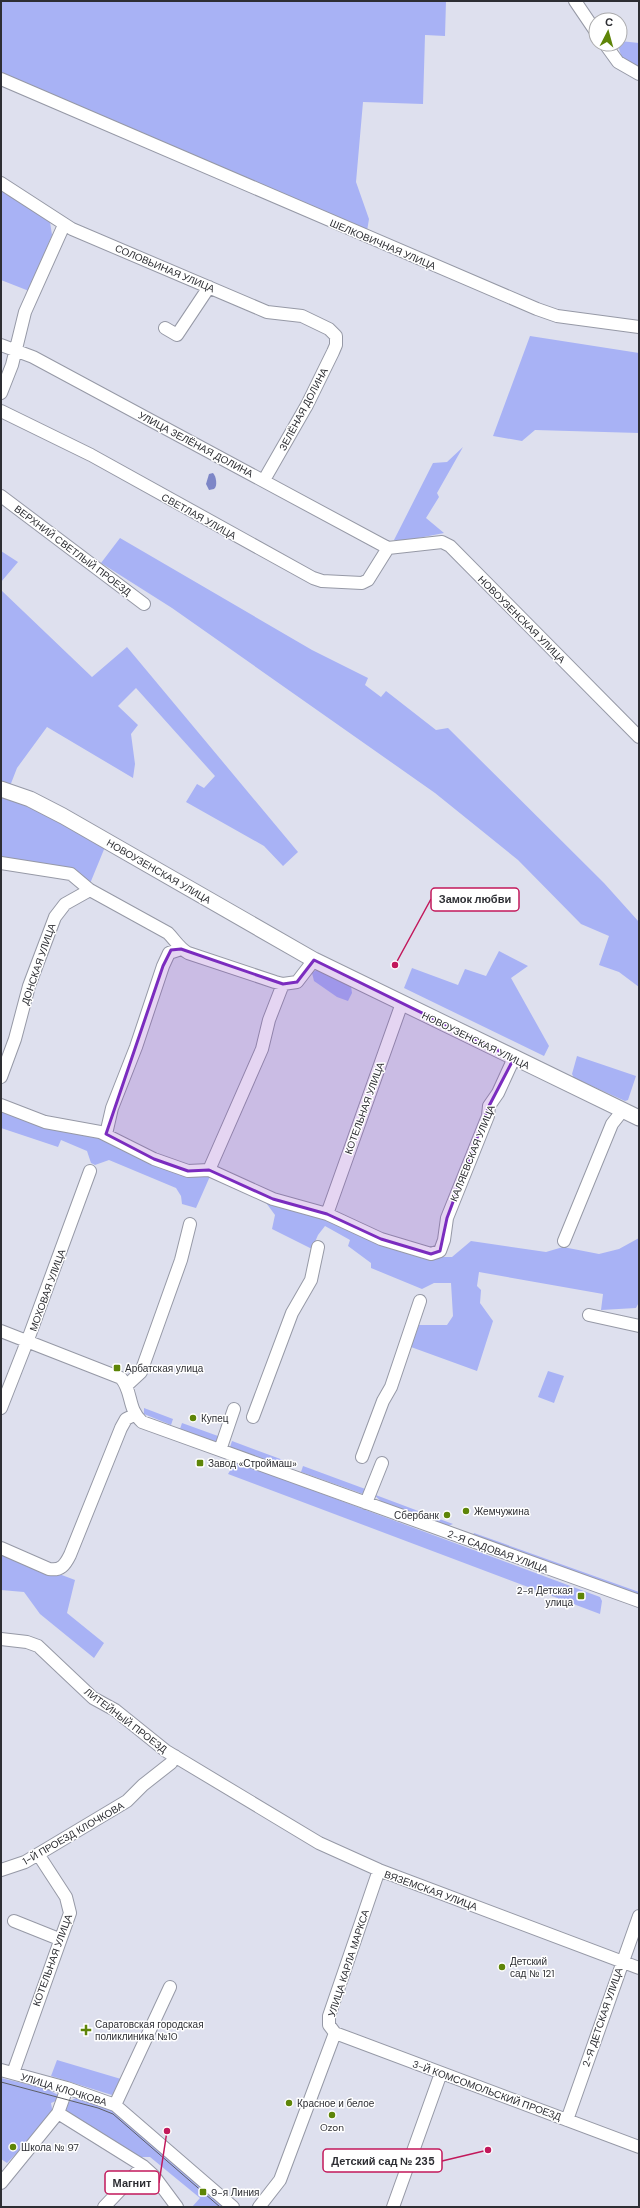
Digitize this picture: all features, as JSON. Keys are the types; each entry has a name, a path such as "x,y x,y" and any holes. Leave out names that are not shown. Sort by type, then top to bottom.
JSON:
{"main road":[{"name":"НОВОУЗЕНСКАЯ УЛИЦА","path":"1,789 30,799 63,816 314,960 639,1118"}],"street":[{"path":"575,1 588,20"},
{"path":"611,52 618,62 639,74"},
{"name":"ШЕЛКОВИЧНАЯ УЛИЦА","path":"1,79 134,138 536,309 564,317 639,327"},
{"name":"СОЛОВЬИНАЯ УЛИЦА","path":"1,183 64,225 267,312 302,316 329,329 336,336"},
{"path":"1,393 12,366 25,312 64,225"},
{"path":"165,328 177,335 209,287"},
{"name":"ЗЕЛЁНАЯ ДОЛИНА","path":"264,480 307,405 336,345 336,336"},
{"name":"УЛИЦА ЗЕЛЁНАЯ ДОЛИНА","path":"1,345 16,349 264,480 388,548"},
{"name":"СВЕТЛАЯ УЛИЦА","path":"1,411 91,455 313,578 322,581 362,583 368,580 388,548"},
{"name":"ВЕРХНИЙ СВЕТЛЫЙ ПРОЕЗД","path":"1,496 144,604"},
{"name":"НОВОУЗЕНСКАЯ УЛИЦА","path":"388,548 442,542 450,546 639,737"},
{"path":"1,862 71,874 90,890 168,933 177,941 181,949 188,953 283,984 297,982 314,960"},
{"name":"ДОНСКАЯ УЛИЦА","path":"1,1077 15,1039 29,986 55,917 65,904 90,890"},
{"path":"106,1134 112,1108 163,966 169,953 181,949"},
{"path":"210,1170 262,1049 269,1020 283,984"},
{"name":"КОТЕЛЬНАЯ УЛИЦА","path":"327,1214 402,1003"},
{"name":"КАЛЯЕВСКАЯ УЛИЦА","path":"327,1214 381,1239 430,1254 440,1251 444,1240 447,1218 488,1116 489,1106 498,1093 514,1058"},
{"path":"1,1105 45,1122 106,1134 154,1159 188,1171 210,1170 273,1199 327,1214"},
{"path":"564,1241 612,1124 623,1110"},
{"name":"МОХОВАЯ УЛИЦА","path":"1,1408 28,1341 90,1171"},
{"path":"127,1385 141,1372 181,1260 190,1224"},
{"path":"253,1417 292,1313 310,1280 318,1247"},
{"path":"362,1456 383,1401 391,1387 420,1301"},
{"path":"589,1315 639,1326"},
{"path":"1,1331 121,1378 127,1385 134,1415 126,1419 121,1428 66,1563 57,1570 49,1569 1,1548"},
{"path":"220,1450 234,1409"},
{"name":"2-Я САДОВАЯ УЛИЦА","path":"134,1415 142,1422 639,1601"},
{"path":"366,1503 382,1463"},
{"name":"ЛИТЕЙНЫЙ ПРОЕЗД","path":"1,1639 27,1642 38,1646 93,1698 115,1710 175,1756 233,1791"},
{"name":"1-Й ПРОЕЗД КЛОЧКОВА","path":"1,1870 25,1862 127,1801 143,1785 171,1763 175,1756"},
{"name":"ВЯЗЕМСКАЯ УЛИЦА","path":"233,1791 320,1843 379,1870 639,1968"},
{"name":"КОТЕЛЬНАЯ УЛИЦА","path":"7,2072 70,1913 69,1904 38,1854"},
{"name":"УЛИЦА КАРЛА МАРКСА","path":"259,2207 280,2180 335,2032 329,2025 329,2016 379,1870"},
{"name":"2-Я ДЕТСКАЯ УЛИЦА","path":"567,2120 639,1916"},
{"path":"14,1921 59,1939"},
{"path":"115,2105 170,1987"},
{"name":"3-Й КОМСОМОЛЬСКИЙ ПРОЕЗД","path":"335,2032 639,2147"},
{"name":"УЛИЦА КЛОЧКОВА","path":"7,2072 67,2088 115,2105 233,2207"},
{"path":"393,2207 441,2073"},
{"path":"1,2183 58,2113 67,2088"},
{"path":"58,2113 143,2166 154,2176 177,2207"},
{"path":"104,2207 143,2166"}],"highlighted area":[{"path":"181,949 283,984 297,982 314,960 514,1058 489,1106 447,1218 440,1251 431,1254 381,1239 327,1214 273,1199 209,1170 188,1171 154,1159 106,1134 163,966 171,950"}],"shaded area":[{"path":"1,1 446,1 445,36 425,35 423,104 363,102 356,182 369,219 367,231 1,74"},
{"path":"628,42 639,43 639,69 622,59 620,52 628,52"},
{"path":"1,189 50,222 52,235 29,291 1,280"},
{"path":"530,336 639,353 639,433 535,430 522,441 493,436"},
{"path":"463,447 437,493 439,497 426,518 444,533 403,541 394,540 433,463 447,462"},
{"path":"213,473 216,479 216,486 214,489 209,490 206,484 209,474"},
{"path":"120,538 312,650 368,678 365,685 381,697 386,691 436,730 448,728 604,883 639,922 639,987 619,972 599,965 609,936 581,924 518,860 435,793 172,608 101,563"},
{"path":"1,551 18,562 1,582"},
{"path":"1,590 92,677 127,647 298,852 283,866 264,846 186,802 197,784 204,788 215,776 136,688 118,706 138,725 131,734 135,764 133,778 47,727 17,768 10,786 1,783"},
{"path":"1,795 26,803 105,847 89,886 1,858"},
{"path":"499,951 528,966 511,978 549,1046 544,1056 404,988 412,968 458,985 465,969 486,976"},
{"path":"319,968 351,986 352,993 348,1001 337,997 314,981 312,973"},
{"path":"577,1056 636,1076 628,1100 625,1101 574,1078 572,1074"},
{"path":"1,1108 90,1133 211,1174 196,1208 182,1204 181,1196 176,1188 109,1160 95,1165 91,1163 87,1151 61,1140 58,1147 1,1128"},
{"path":"261,1196 331,1218 430,1257 452,1257 471,1241 546,1252 563,1247 599,1254 619,1249 639,1238 639,1302 636,1308 601,1310 603,1294 479,1272 477,1286 481,1290 480,1303 493,1321 477,1371 411,1347 419,1325 447,1325 453,1316 451,1283 434,1283 422,1289 371,1268 371,1263 348,1246 350,1240 325,1226 318,1235 312,1249 272,1229 275,1215"},
{"path":"548,1371 564,1376 554,1403 538,1397"},
{"path":"144,1408 173,1419 171,1425 144,1414"},
{"path":"182,1423 218,1436 216,1443 180,1429"},
{"path":"232,1441 294,1464 292,1469 230,1447"},
{"path":"239,1463 600,1597 602,1601 600,1614 228,1474 234,1464"},
{"path":"303,1466 368,1490 363,1494 301,1472"},
{"path":"373,1494 453,1524 445,1527 384,1504"},
{"path":"474,1533 639,1592 639,1599 472,1538"},
{"path":"1,1552 75,1580 67,1613 104,1643 94,1658 40,1614 24,1592 1,1590"},
{"path":"57,2060 121,2079 112,2095 51,2076"},
{"path":"1,2078 47,2089 58,2095 58,2100 51,2103 53,2114 48,2122 7,2163 1,2159"},
{"path":"84,2097 113,2108 227,2207 192,2207 200,2198 150,2157 141,2157 133,2154 65,2114 66,2106 70,2101 76,2098"}],"tram line":[{"path":"1,2082 98,2108 113,2114 220,2207"}],"place":[{"name":"Замок любви","path":"395,965"},
{"name":"Арбатская улица","path":"117,1368"},
{"name":"Купец","path":"193,1418"},
{"name":"Завод «Строймаш»","path":"200,1463"},
{"name":"Жемчужина","path":"466,1511"},
{"name":"Сбербанк","path":"447,1515"},
{"name":"2-я Детская улица","path":"581,1596"},
{"name":"Детский сад № 121","path":"502,1967"},
{"name":"Саратовская городская поликлиника №10","path":"86,2030"},
{"name":"Красное и белое","path":"289,2103"},
{"name":"Ozon","path":"332,2115"},
{"name":"Магнит","path":"167,2131"},
{"name":"Школа № 97","path":"13,2147"},
{"name":"Детский сад № 235","path":"488,2150"},
{"name":"9-я Линия","path":"203,2192"}]}
